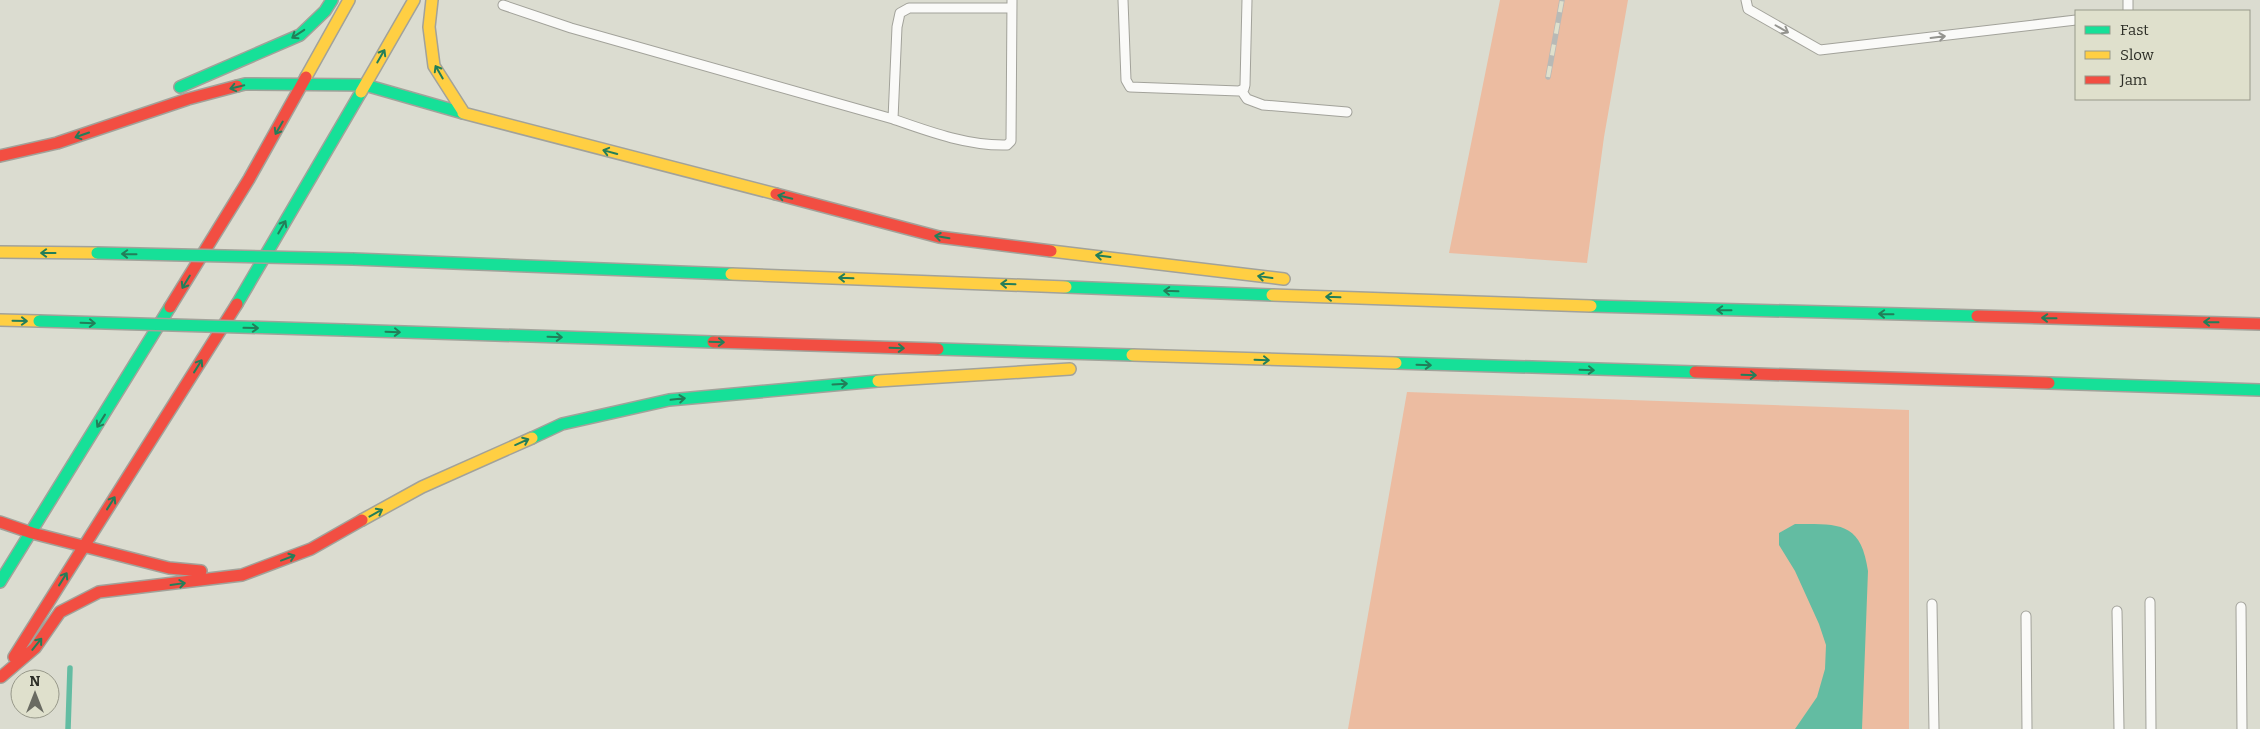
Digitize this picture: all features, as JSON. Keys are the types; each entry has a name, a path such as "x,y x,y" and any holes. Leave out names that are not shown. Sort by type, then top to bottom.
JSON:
{"main road":[{"path":"0,152 164,94 300,35 324,11 332,0"},
{"path":"0,582 249,179 303,86 349,0"},
{"path":"1,678 244,293 414,0"},
{"path":"432,0 429,27 434,66 464,113"},
{"path":"0,156 58,143 188,99 245,84 303,86 364,85 464,113 939,237 1294,281"},
{"path":"0,252 353,258 1452,302 2260,324"},
{"path":"1323,284 1452,302"},
{"path":"0,320 2260,390"},
{"path":"1107,366 1213,358"},
{"path":"1,678 35,648 60,612 99,592 242,575 311,549 422,487 562,424 679,399 807,386 1078,368"},
{"path":"0,522 32,533 85,544 169,568 242,575"}],"lane":[{"path":"1122,0 1126,80 1130,86 1149,89 1240,90 1245,85 1247,0"},
{"path":"1746,0 1748,9 1820,50 2075,20"},
{"path":"503,5 571,28 894,119 938,135 993,146 1008,145 1011,141 1012,4 909,8 900,14 896,27 894,119"},
{"path":"1240,90 1247,99 1263,105 1347,112"},
{"path":"2150,602 2152,729"},
{"path":"1932,604 1934,729"},
{"path":"2241,607 2242,729"},
{"path":"2117,611 2119,729"},
{"path":"2026,616 2027,729"}],"shaded area":[{"path":"1500,0 1628,0 1604,137 1587,263 1449,253"},
{"path":"1407,392 1909,410 1909,729 1348,729"},
{"path":"1795,524 1824,524 1845,529 1853,534 1860,543 1865,555 1868,571 1862,729 1795,729 1817,697 1825,669 1826,645 1819,624 1795,571 1779,545 1779,533"}],"waterway":[{"path":"68,729 70,668"}],"railway":[{"path":"1548,77 1562,0"}],"traffic: fast":[{"path":"180,87 300,35 325,11 332,0"},
{"path":"237,86 245,84 365,85 463,113"},
{"path":"237,304 361,92"},
{"path":"97,253 353,259"},
{"path":"353,259 731,274"},
{"path":"1066,287 1272,295"},
{"path":"1591,306 1977,316"},
{"path":"0,582 170,307"},
{"path":"39,321 344,330"},
{"path":"344,330 713,342"},
{"path":"938,349 1132,355"},
{"path":"1396,363 1695,372"},
{"path":"532,438 562,424 669,400 878,381"},
{"path":"2049,383 2260,390"}],"traffic: slow":[{"path":"306,77 349,0"},
{"path":"361,92 414,0"},
{"path":"432,0 429,27 434,66 464,113"},
{"path":"463,113 776,194"},
{"path":"1051,251 1284,279"},
{"path":"0,252 97,253"},
{"path":"731,274 1066,287"},
{"path":"1272,295 1591,306"},
{"path":"0,320 39,321"},
{"path":"1132,355 1396,363"},
{"path":"878,381 1070,369"},
{"path":"362,520 422,487 532,438"}],"traffic: jam":[{"path":"170,307 249,179 306,77"},
{"path":"0,156 57,143 188,99 237,86"},
{"path":"776,194 939,237 1051,251"},
{"path":"14,657 237,304"},
{"path":"1977,316 2260,324"},
{"path":"713,342 938,349"},
{"path":"1695,372 2049,383"},
{"path":"1,677 35,648 60,612 99,592 242,575 311,549 362,520"},
{"path":"0,522 32,533 169,568 201,571"}]}
